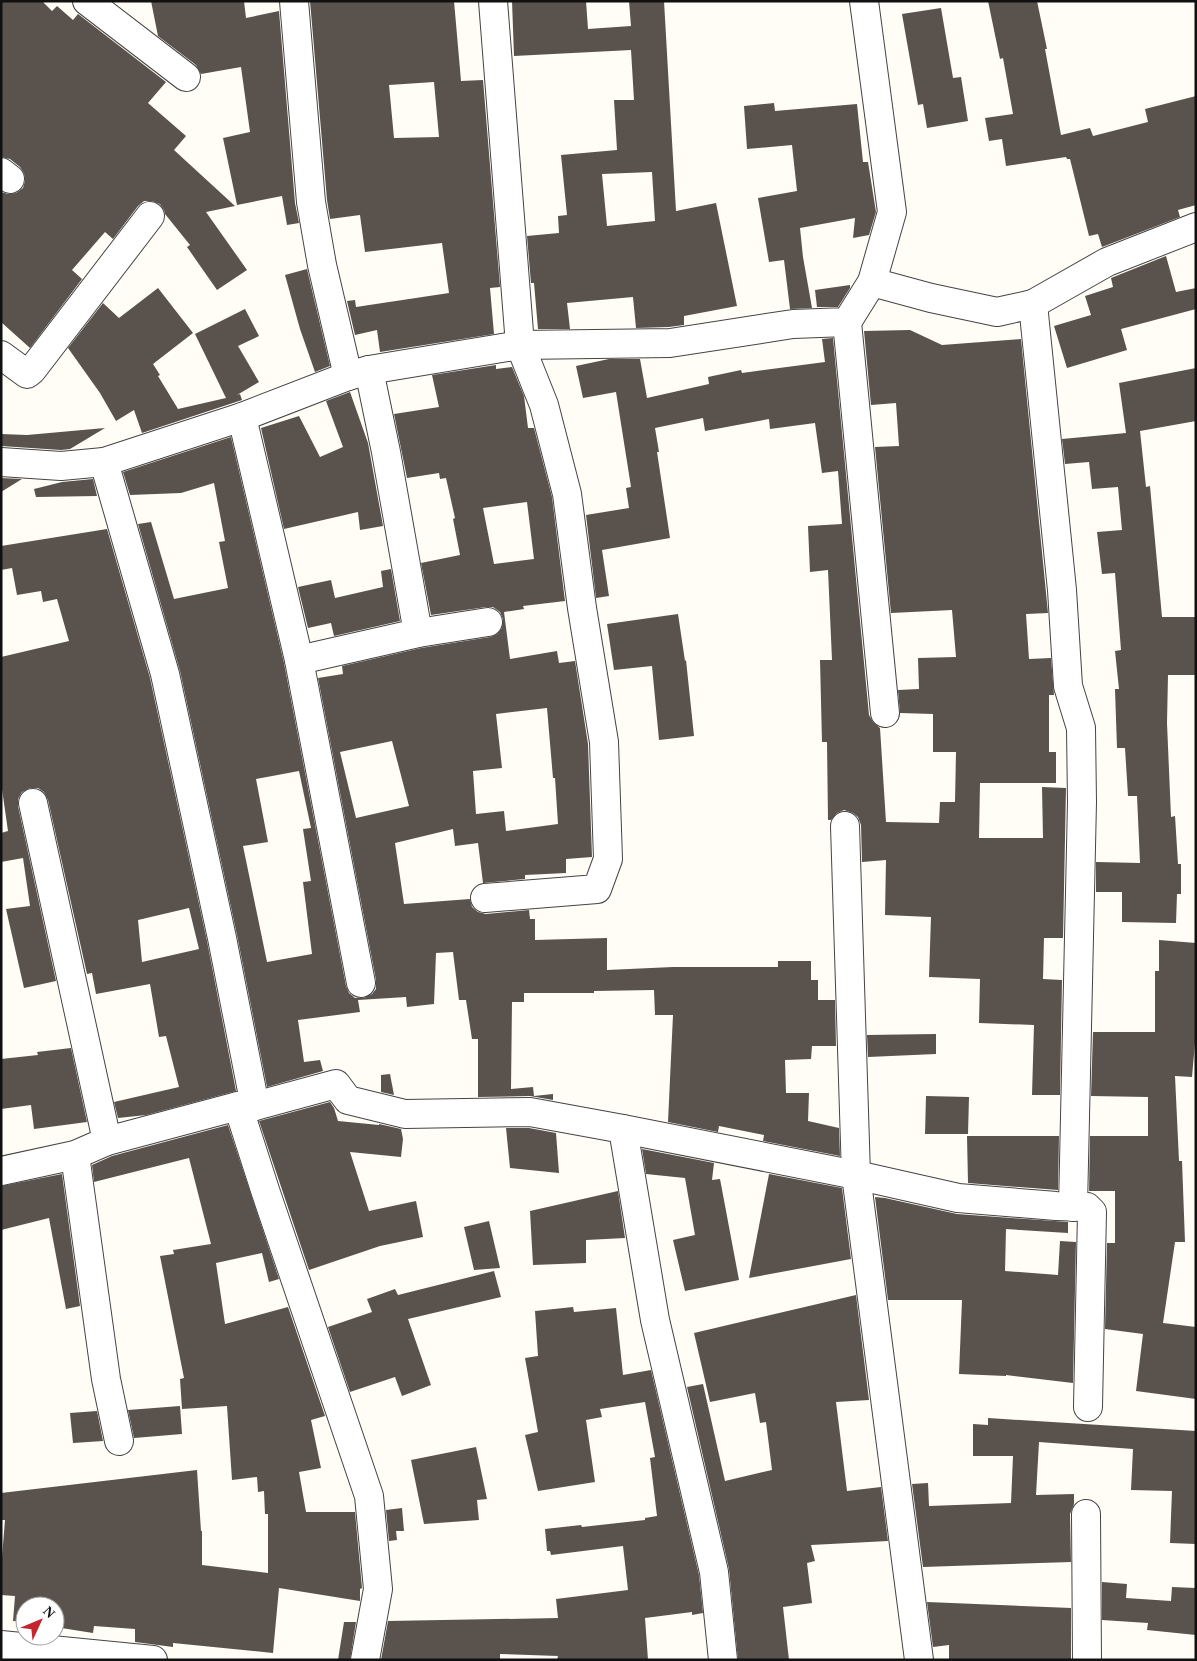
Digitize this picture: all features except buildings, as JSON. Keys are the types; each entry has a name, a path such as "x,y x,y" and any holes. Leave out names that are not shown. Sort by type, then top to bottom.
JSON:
{"street":[{"path":"87,1 186,76"},
{"path":"294,1 311,202 322,265 386,452 418,633"},
{"path":"486,898 597,889 608,859 604,742 582,608 567,494 544,405 520,345 493,1"},
{"path":"864,1 892,212 872,282 847,322 884,713"},
{"path":"1,355 27,374 32,370 150,216"},
{"path":"872,282 931,298 997,312 1033,304 1107,262 1196,227"},
{"path":"1033,304 1062,590 1068,686 1081,728 1082,802 1073,1207"},
{"path":"1,462 61,466 104,462 242,418 359,373 520,345 670,343 793,324 847,322"},
{"path":"242,418 299,660 361,983"},
{"path":"104,462 164,674 222,938 246,1106 265,1190 369,1496 378,1589 365,1660"},
{"path":"299,660 418,633 488,622"},
{"path":"33,803 107,1141"},
{"path":"845,826 856,1175 919,1660"},
{"path":"1,1171 75,1155 107,1141 336,1084 348,1100 404,1114 530,1112 856,1175 958,1198 1087,1207 1092,1212 1088,1407"},
{"path":"623,1129 655,1320 714,1572 724,1660"},
{"path":"75,1155 106,1379 119,1441"},
{"path":"1086,1514 1087,1660"},
{"path":"1,1645 153,1660"}]}
